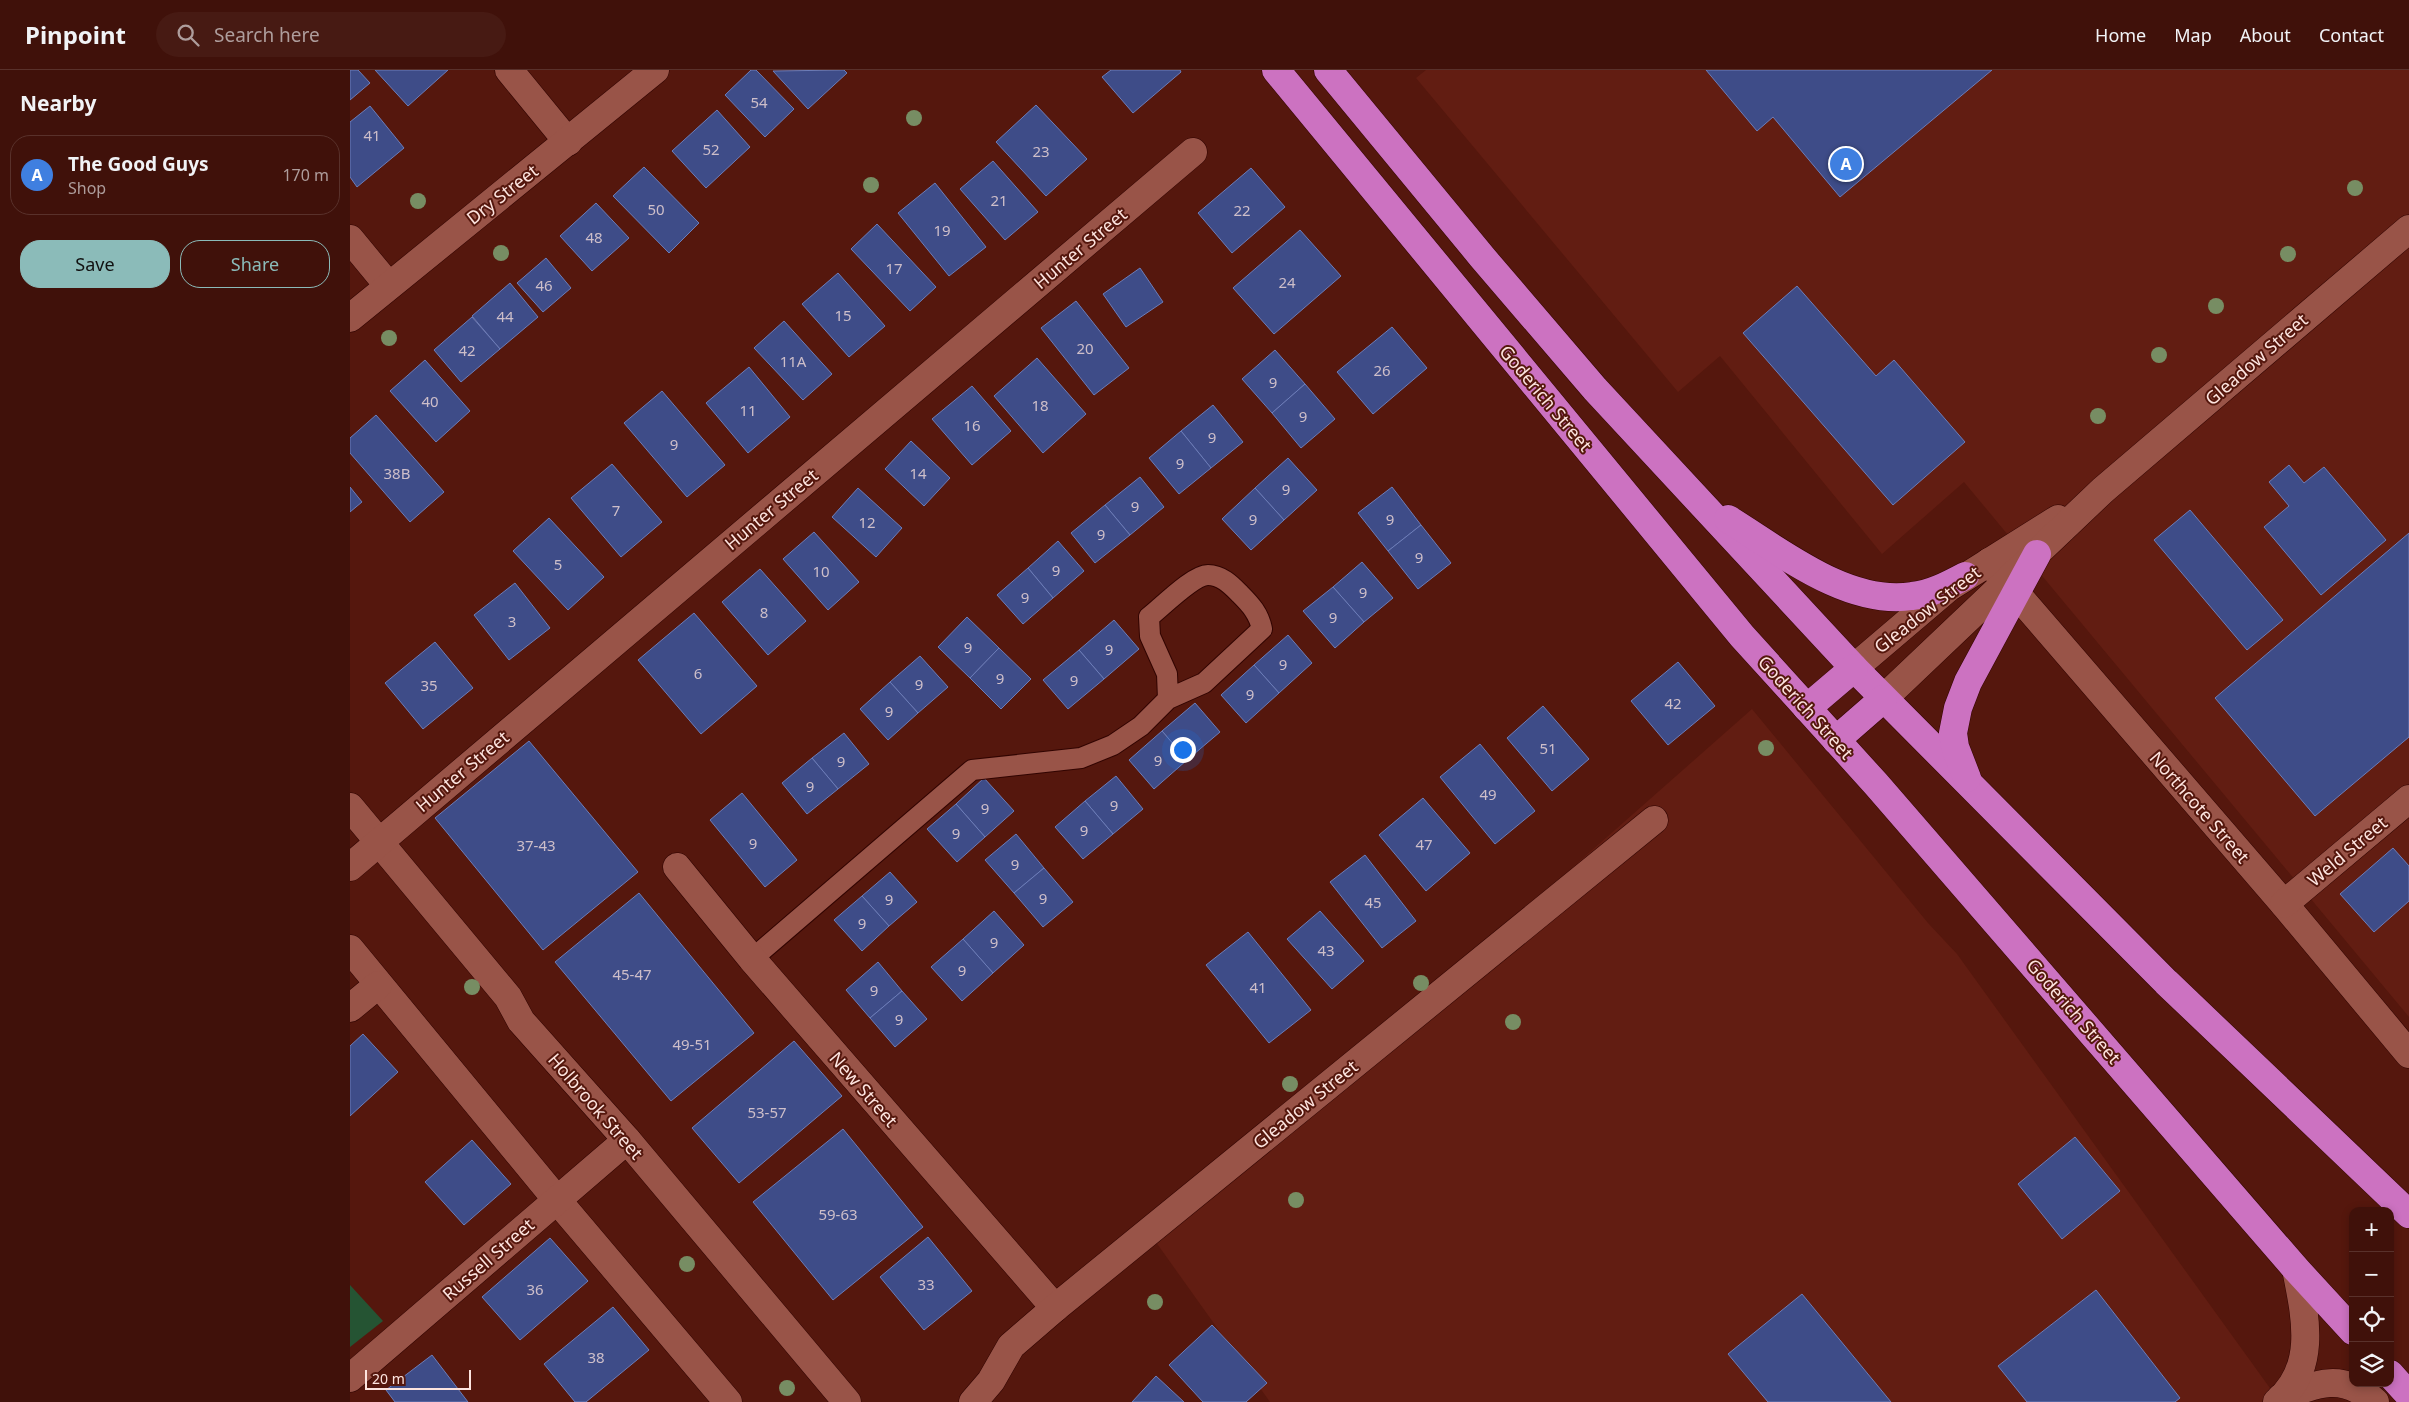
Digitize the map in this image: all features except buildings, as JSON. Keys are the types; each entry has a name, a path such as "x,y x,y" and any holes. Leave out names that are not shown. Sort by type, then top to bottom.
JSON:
{"highway":[{"name":"Goderich Street","path":"1276,70 1742,636 1836,740 2118,1062 2296,1269 2349,1327"},
{"path":"1328,70 1557,345 1883,699 2166,982 2409,1214"},
{"path":"1699,501 1835,583 1864,594 1893,598 1910,597 1941,588 1965,576"},
{"path":"1985,802 1965,774 1959,761 1954,747 1954,721 1968,682 2011,588 2037,554"},
{"path":"1807,708 1854,668"},
{"path":"1836,740 1883,699"},
{"path":"2394,1378 2409,1395"}],"street":[{"path":"509,70 568,142"},
{"name":"Dry Street","path":"350,318 388,285 568,142 655,70"},
{"name":"Hunter Street","path":"350,867 1193,152"},
{"name":"Gleadow Street","path":"2037,554 2103,490 2409,229"},
{"path":"350,239 388,285"},
{"name":"Gleadow Street","path":"1854,668 1965,576 2103,490"},
{"name":"Northcote Street","path":"1989,562 2284,904 2409,1054"},
{"name":"Gleadow Street","path":"1883,699 2011,588"},
{"name":"Weld Street","path":"2284,904 2409,799"},
{"name":"Holbrook Street","path":"350,807 508,997 521,1021 627,1140 847,1402"},
{"name":"Gleadow Street","path":"973,1402 991,1381 1011,1346 1055,1308 1654,820"},
{"name":"New Street","path":"677,867 752,959 1055,1308"},
{"path":"350,949 557,1200 728,1402"},
{"path":"350,1008 378,985"},
{"name":"Russell Street","path":"350,1378 627,1140"},
{"path":"2279,1400 2302,1364 2307,1341 2296,1269"},
{"path":"2279,1400 2307,1387 2329,1382 2347,1384 2356,1388 2375,1402"}],"lane":[{"path":"752,959 972,770 1081,758 1113,745 1141,726 1168,699 1204,683 1262,629 1260,617 1226,580 1208,575 1194,580 1149,617 1150,636 1167,674 1168,699"}],"shaded area":[{"path":"1426,70 2409,70 2409,1017 1964,482 1882,554 1720,356 1678,392 1416,78"},
{"path":"1752,709 1928,923 1957,954 2280,1402 1270,1402 1153,1238"}],"green space":[{"path":"350,1285 383,1321 350,1347"}],"place":[{"name":"The Good Guys","path":"1846,164"}]}
